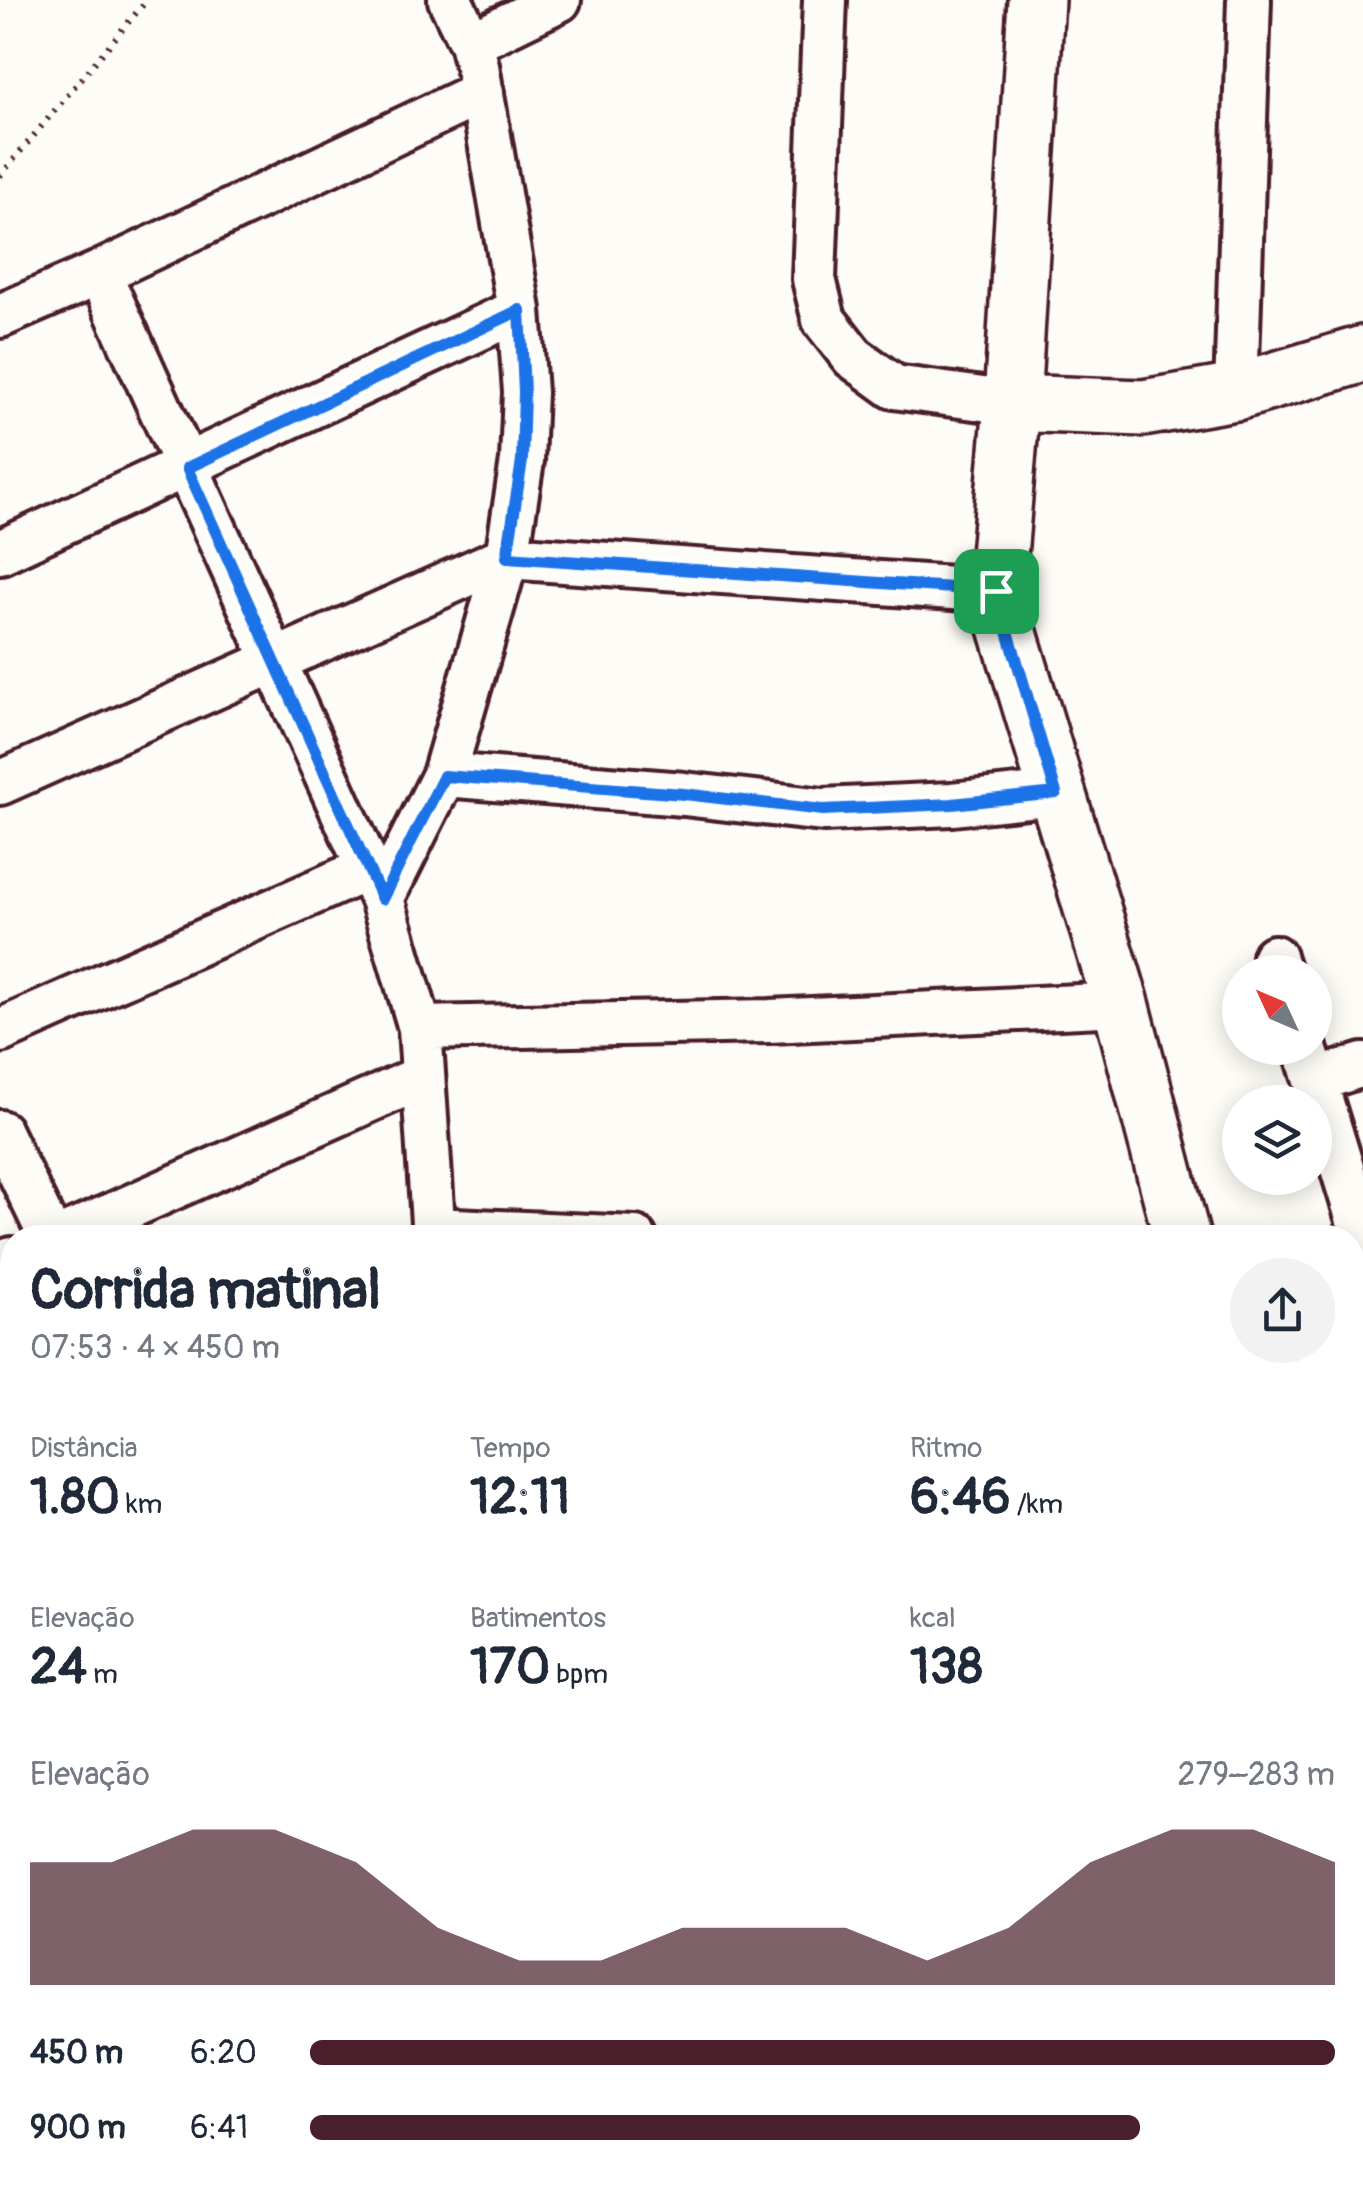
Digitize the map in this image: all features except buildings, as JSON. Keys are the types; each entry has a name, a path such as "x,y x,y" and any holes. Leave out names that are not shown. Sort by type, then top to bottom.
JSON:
{"street":[{"path":"0,1032 375,884 444,776 507,557 522,461 524,392 520,310 482,92 470,43 450,0"},
{"path":"470,43 559,0"},
{"path":"825,0 814,278 824,320 853,358 894,387 1012,404 1143,408 1236,392 1363,354"},
{"path":"1036,0 1012,404 996,591 1121,1004 1179,1225"},
{"path":"1236,392 1250,0"},
{"path":"0,316 482,92"},
{"path":"99,273 375,884 420,1028 433,1225"},
{"path":"0,552 520,310"},
{"path":"0,783 507,557 996,591"},
{"path":"444,776 684,794 823,810 952,804 1056,793"},
{"path":"420,1028 770,1020 1121,1004"},
{"path":"1332,1064 1363,1065"},
{"path":"1310,1065 1360,1225"},
{"path":"89,1225 422,1077"},
{"path":"0,1132 45,1225"}],"path":[{"path":"0,176 147,0"}],"route":[{"path":"520,310 522,461 507,557 996,591 1056,793 952,804 823,810 684,794 444,776 382,899 187,468 520,310"}]}
